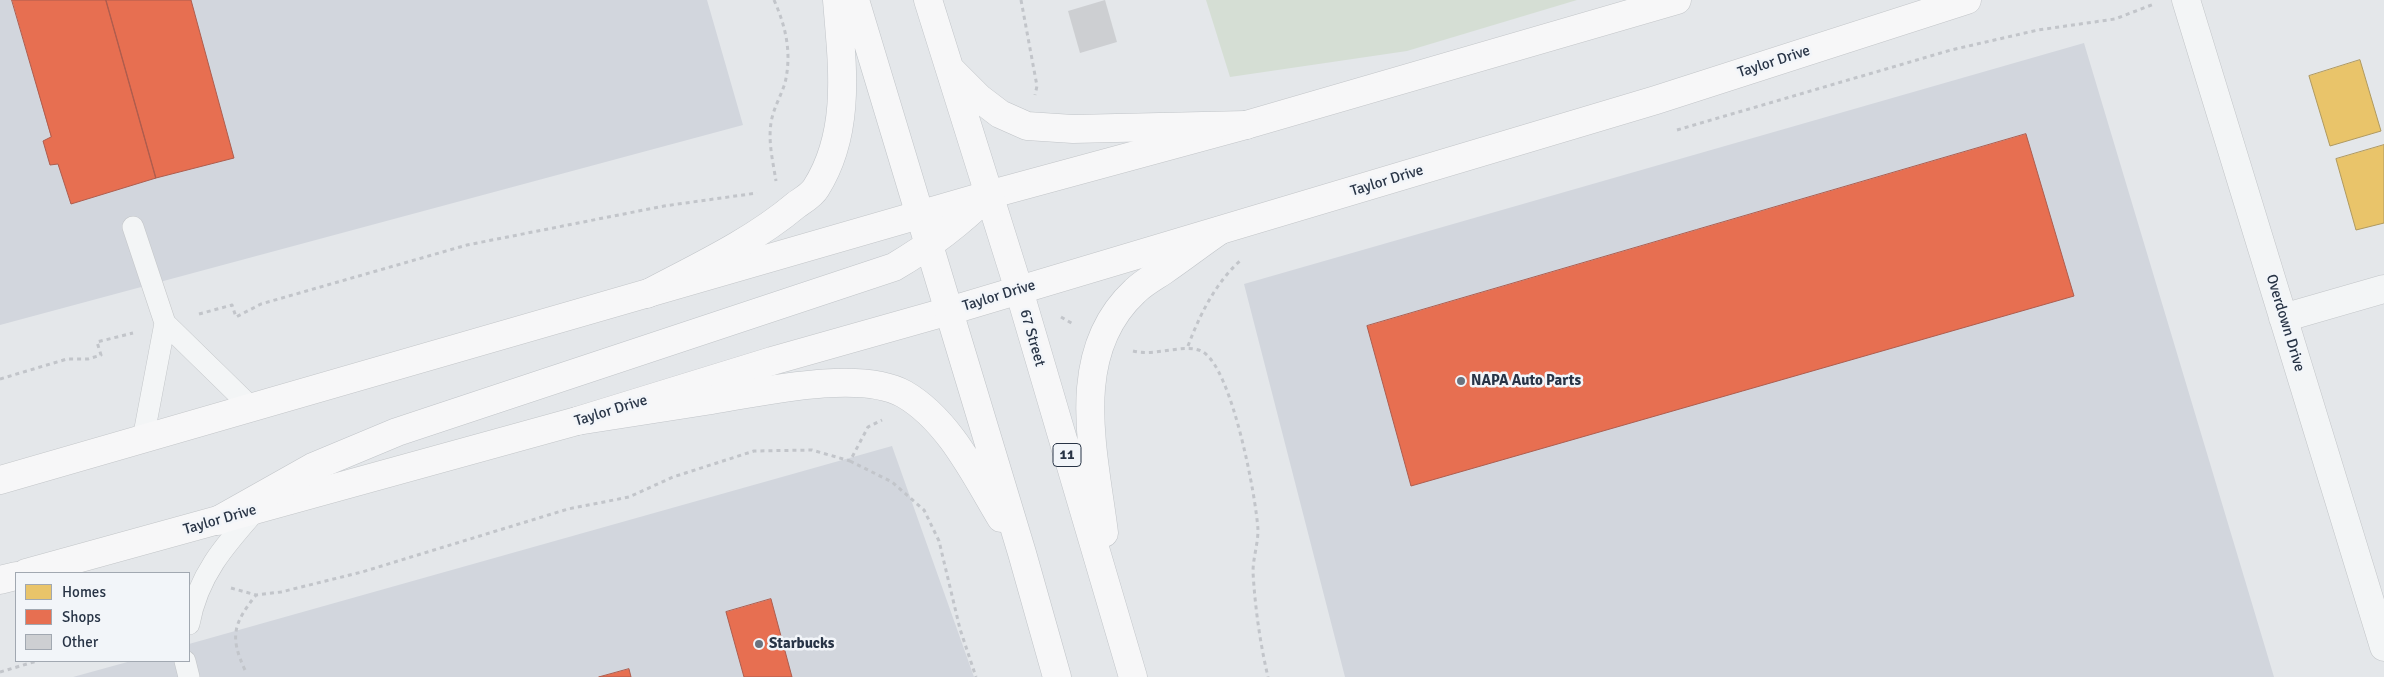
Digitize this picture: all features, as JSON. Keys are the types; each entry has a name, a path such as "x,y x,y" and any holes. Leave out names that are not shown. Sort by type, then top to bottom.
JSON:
{"main road":[{"path":"647,294 754,236 816,190 835,149 841,116 843,72 837,0"},
{"path":"855,0 1022,553 1057,677"},
{"name":"67 Street","path":"928,0 1018,290 1133,677"},
{"path":"0,480 988,195 1246,125 1677,0"},
{"name":"Taylor Drive","path":"38,572 257,509 577,421 772,361 1219,231 1656,100 1966,0"},
{"path":"948,67 979,98 1000,114 1026,126 1073,129 1246,125"},
{"path":"217,521 313,467 397,432 894,267 929,246 969,214 988,195"},
{"path":"1116,619 1091,429 1092,368 1100,338 1116,313 1135,290 1219,231"},
{"path":"577,421 818,383 878,386 902,393 929,412 961,452 1022,553"},
{"name":"Taylor Drive","path":"0,580 15,577"}],"street":[{"name":"Overdown Drive","path":"2186,0 2384,647"},
{"path":"2283,318 2384,289"}],"lane":[{"path":"133,227 165,323 252,408"},
{"path":"142,439 165,323"},
{"path":"190,620 198,588 210,566 257,509"},
{"path":"185,662 189,677"}],"path":[{"path":"774,0 785,24 788,54 785,82 771,122 770,138 777,189"},
{"path":"1021,0 1037,86 1034,102"},
{"path":"1676,130 1951,50 2038,30 2115,19 2132,11 2159,3"},
{"path":"195,316 232,306 236,317 261,304 467,245 664,206 760,192"},
{"path":"1188,346 1199,317 1227,272 1242,259 1250,256"},
{"path":"1057,315 1079,327"},
{"path":"0,378 67,358 88,359 101,355 97,342 131,333"},
{"path":"1126,349 1146,354 1188,346 1203,352 1213,360 1221,373 1230,397 1252,484 1258,532 1253,570 1262,652 1268,677"},
{"path":"850,461 868,427 884,420"},
{"path":"222,585 256,595 281,592 362,572 568,508 630,496 673,477 754,452 812,450 850,461 892,482 924,510 939,541 960,629 976,677"},
{"path":"245,670 235,644 236,631 241,613 256,595"},
{"path":"0,672 34,662"}],"shaded area":[{"path":"0,0 707,0 743,125 0,325"},
{"path":"1206,0 1577,0 1407,51 1230,77"},
{"path":"2084,43 2274,677 1345,677 1244,284"},
{"path":"892,446 974,677 73,677 127,662 190,662 190,644"}],"building: Homes":[{"path":"2360,60 2381,131 2330,146 2309,76"},
{"path":"2384,145 2384,223 2356,230 2336,159"}],"building: Shops":[{"path":"12,0 106,0 156,178 71,204 58,164 50,165 43,141 51,137"},
{"path":"106,0 191,0 234,158 156,178"},
{"path":"2026,134 2074,296 1411,486 1367,326"},
{"name":"Starbucks","path":"771,599 792,677 744,677 726,612"},
{"path":"629,669 631,677 599,677"}],"building: Other":[{"path":"1105,0 1117,42 1080,53 1068,11"}],"place":[{"name":"NAPA Auto Parts","path":"1461,381"},
{"name":"Starbucks","path":"759,644"}]}
